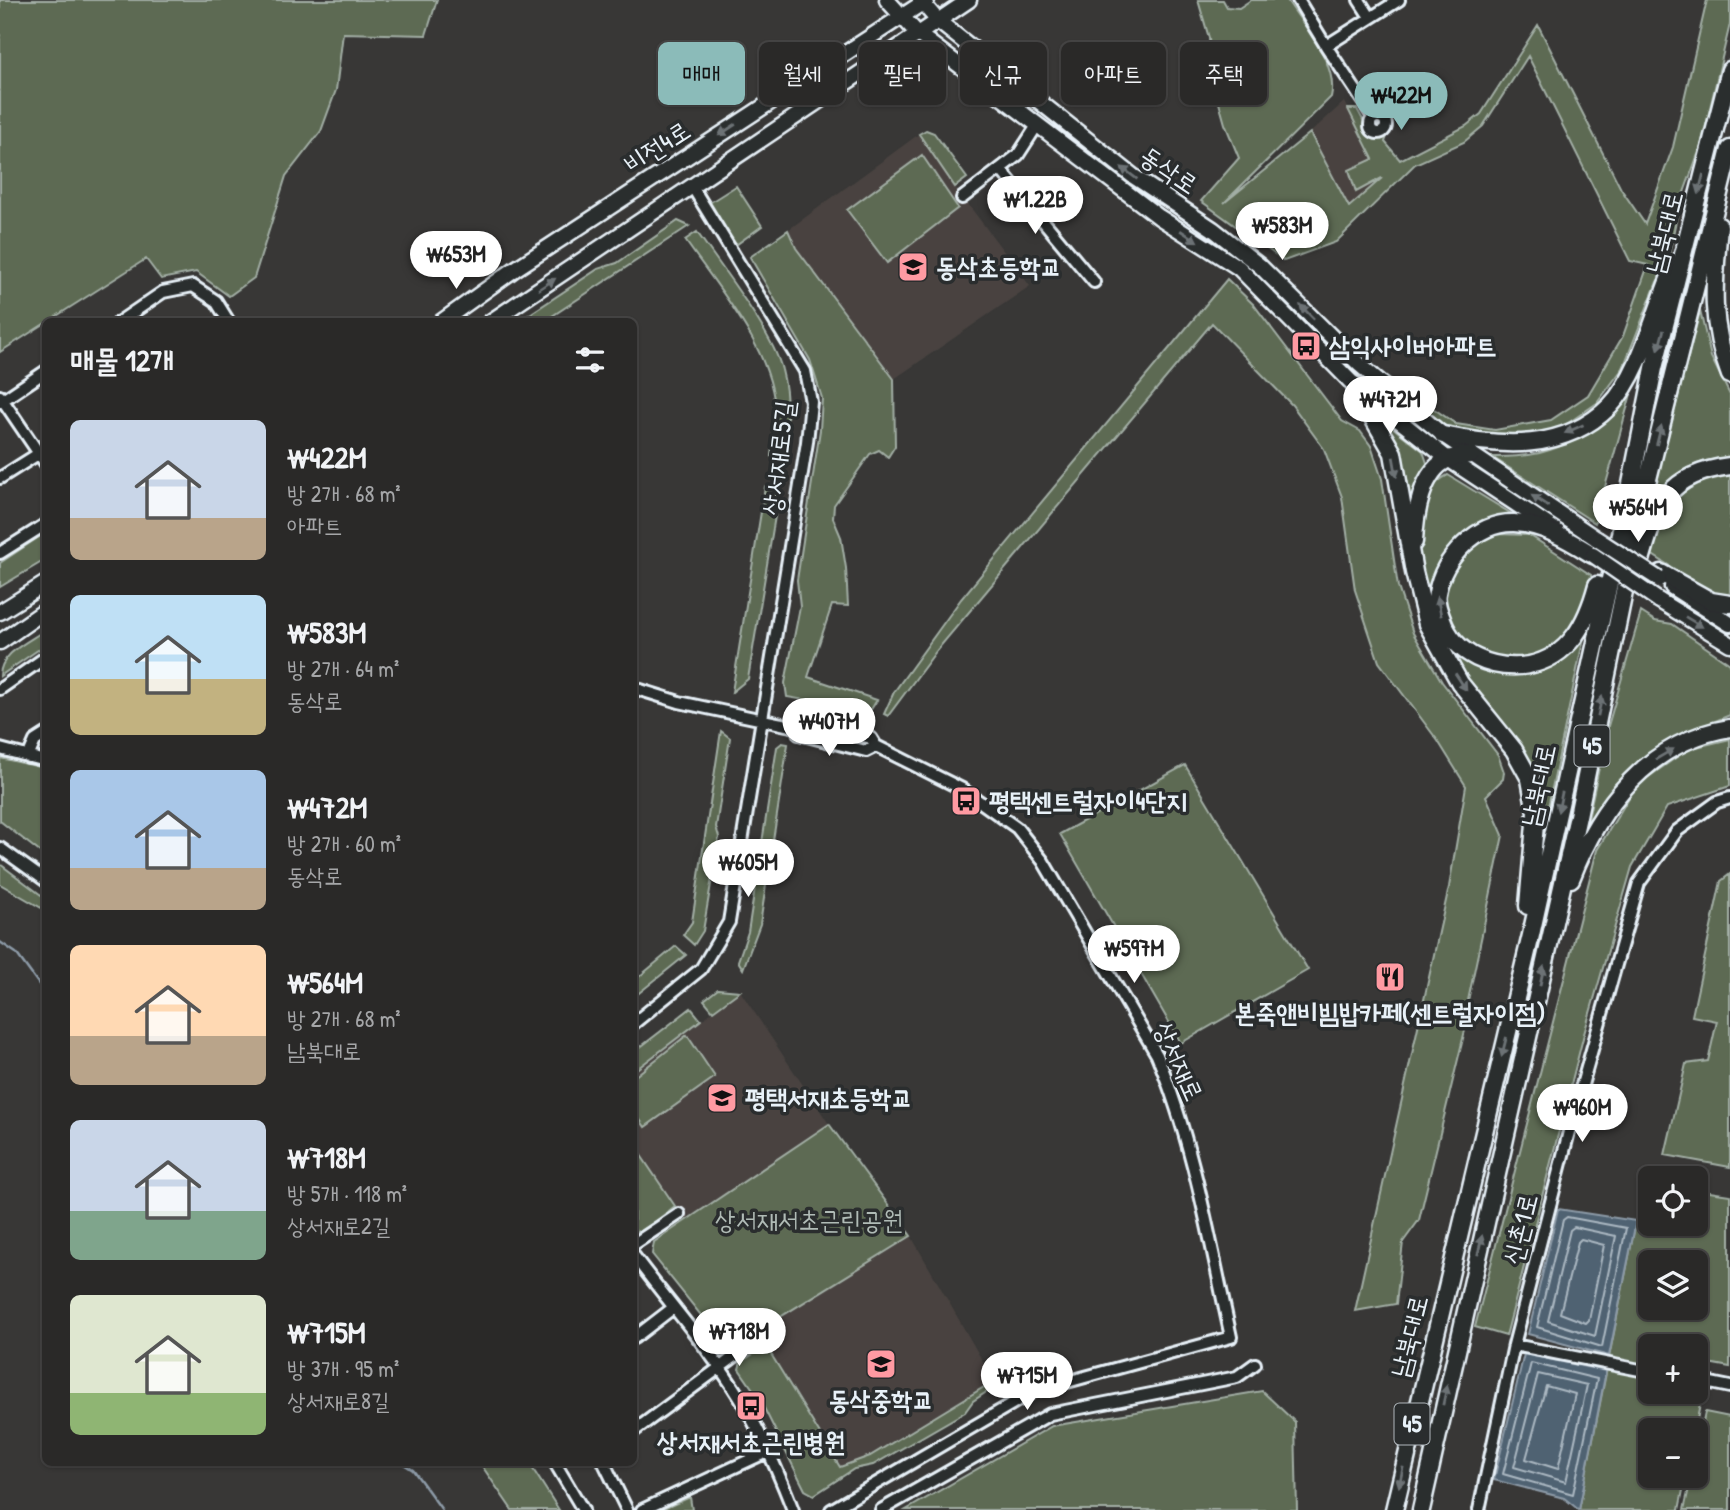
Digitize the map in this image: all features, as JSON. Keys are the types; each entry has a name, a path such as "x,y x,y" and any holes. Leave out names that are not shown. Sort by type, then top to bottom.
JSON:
{"highway":[{"name":"남북대로","path":"1394,1510 1531,935 1639,438 1730,70"},
{"name":"남북대로","path":"1421,1510 1552,930 1643,499 1730,149"},
{"path":"1723,180 1713,282 1717,342 1730,375"},
{"path":"1443,435 1484,443 1525,445 1585,424 1611,405 1643,345 1691,227"},
{"path":"1354,385 1393,453 1413,572 1427,624 1460,683 1514,750 1530,779 1536,812 1527,910 1531,935"},
{"path":"1593,555 1569,540 1532,526 1512,523 1490,528 1464,543 1447,564 1436,595 1445,628 1472,657 1496,666 1539,662 1564,650 1583,626 1594,598 1639,438"},
{"path":"1413,572 1418,504 1432,473 1448,459 1471,455"},
{"path":"1610,660 1655,512 1667,492 1689,475 1730,466"},
{"path":"1660,576 1711,601 1730,604"},
{"path":"1552,930 1576,866 1623,785 1646,765 1686,741 1730,728"}],"main road":[{"name":"동삭로","path":"887,0 918,34 1159,217 1239,268 1354,385 1448,459 1658,600 1730,644"},
{"name":"비전4로","path":"496,318 969,0"},
{"name":"동삭로","path":"923,1 938,21 1133,176 1213,229 1260,266 1360,365 1443,435 1597,539 1660,576 1730,624"},
{"name":"비전4로","path":"447,318 515,269 923,1"},
{"path":"0,612 42,586"},
{"path":"0,642 42,613"}],"street":[{"path":"1298,0 1374,118"},
{"path":"1359,0 1370,17"},
{"path":"1326,46 1399,0"},
{"path":"962,198 1018,155 1038,124"},
{"path":"1000,169 1094,282"},
{"name":"상서재로5길","path":"637,1021 701,969 729,922 807,442 811,401 805,371 693,188"},
{"path":"125,318 163,292 193,286 216,301 227,318"},
{"path":"0,478 42,451 1,399 42,373"},
{"path":"0,553 42,527"},
{"path":"0,689 42,660"},
{"name":"상서재로","path":"637,689 760,720 796,727 803,721 871,738 876,746 962,789 1017,828 1043,861 1157,1055 1186,1135 1231,1337 1034,1391 831,1510"},
{"path":"28,757 35,741 42,737"},
{"path":"0,750 42,760"},
{"name":"신촌1로","path":"1479,1510 1514,1345 1571,1124 1639,883 1677,831 1717,802 1730,798"},
{"path":"0,848 42,878"},
{"path":"637,1242 679,1214"},
{"path":"637,1260 720,1367 769,1451 793,1510"},
{"path":"637,1336 673,1308"},
{"path":"637,1429 761,1337"},
{"path":"1514,1345 1638,1370"},
{"path":"881,1510 1050,1414 1237,1377 1255,1364"},
{"path":"1708,1382 1730,1387"},
{"path":"642,1510 769,1451"},
{"path":"557,1466 583,1510"},
{"path":"605,1466 627,1510"}],"shaded area":[{"path":"1344,102 1382,178 1349,208 1310,133"},
{"name":"동삭초등학교","path":"919,134 955,187 1030,286 894,379 796,248 788,230"},
{"name":"평택서재초등학교","path":"740,991 829,1124 685,1221 637,1149 637,1069"},
{"name":"동삭중학교","path":"911,1236 994,1381 870,1456 840,1467 758,1331"}],"green space":[{"path":"0,0 437,0 426,35 343,33 336,90 321,131 286,176 254,278 229,296 196,272 161,279 146,259 53,318 42,318 42,325 0,352"},
{"path":"1198,0 1223,0 1227,7 1239,8 1251,0 1287,0 1325,59 1332,84 1331,97 1224,203 1310,133 1349,207 1382,178 1356,192 1349,170 1373,159 1348,109 1357,109 1370,133 1382,135 1389,131 1385,142 1400,160 1466,126 1481,114 1538,25 1621,189 1645,224 1673,147 1707,0 1730,0 1730,24 1701,146 1679,206 1666,268 1657,282 1623,368 1597,403 1558,430 1510,439 1437,424 1374,374 1376,369 1456,424 1495,430 1551,420 1588,395 1623,336 1648,265 1630,261 1528,56 1483,126 1464,142 1415,164 1336,242 1284,261 1201,201 1239,158 1220,105 1267,105 1267,42 1209,42"},
{"path":"926,130 934,133 967,178 955,187 919,134"},
{"path":"922,155 958,208 887,263 847,210"},
{"path":"736,186 762,226 733,247 706,205"},
{"path":"678,221 689,226 549,318 524,318 598,269 617,263"},
{"path":"788,230 796,248 894,379 895,446 888,457 879,450 870,454 834,505 833,518 841,537 846,568 848,606 832,605 808,677 877,700 870,711 787,697 785,683 800,607 797,580 820,430 822,398 810,360 750,257"},
{"path":"697,232 757,319 777,355 782,370 787,410 785,450 771,456 776,418 766,369 744,324 685,240"},
{"path":"1227,279 1254,305 1342,421 1360,431 1371,446 1382,479 1398,587 1413,633 1442,682 1498,755 1504,772 1503,779 1486,796 1503,835 1466,1010 1467,1022 1419,1220 1403,1242 1396,1304 1355,1311 1449,887 1466,786 1438,741 1379,662 1355,590 1342,497 1324,449 1292,405 1212,323 937,650 888,716 884,714 894,692 961,599"},
{"path":"1700,311 1711,357 1730,395 1730,458 1707,461 1686,469 1668,481 1652,498"},
{"path":"1636,376 1595,523 1492,457 1541,453 1576,438 1605,412"},
{"path":"1384,421 1423,451 1428,466 1410,514 1394,444"},
{"path":"1730,470 1730,600 1712,593 1651,554 1662,519 1675,497 1696,482"},
{"path":"1448,475 1525,522 1498,523 1445,558 1443,635 1456,651 1465,660 1483,668 1509,672 1535,670 1560,660 1585,632 1543,831 1537,786 1525,754 1516,739 1484,704 1456,663 1433,617 1425,592 1419,542 1423,518 1433,488"},
{"path":"765,487 778,498 748,679 732,692"},
{"path":"1496,534 1529,535 1591,575 1586,603 1572,629 1552,648 1529,660 1503,661 1463,644 1443,607 1443,590 1464,550"},
{"path":"42,535 42,562 0,587 0,563"},
{"path":"1641,612 1655,621 1672,624 1730,664 1730,715 1679,736 1649,755 1585,833 1608,726"},
{"path":"42,632 42,647 0,676 5,661 23,644"},
{"path":"721,731 730,738 716,827 719,837 703,931 694,945 683,935 692,922"},
{"path":"1730,739 1730,786 1667,807 1632,867 1584,1034 1506,1336 1475,1327 1597,850 1636,786 1688,749"},
{"path":"782,743 788,744 760,924 743,969 738,961 748,932 777,747"},
{"path":"0,758 42,767 42,854 0,821"},
{"path":"1185,765 1308,970 1181,1043 1060,834"},
{"path":"0,864 42,896 42,908 0,884"},
{"path":"1730,874 1730,1167 1665,1155 1686,1064 1708,1061 1717,1021 1692,1016 1721,881"},
{"path":"676,946 686,955 637,995 637,978"},
{"path":"718,989 740,991 713,1011 704,1000"},
{"path":"691,1008 701,1020 637,1069 637,1050"},
{"path":"687,1035 715,1077 645,1127 637,1115 637,1075"},
{"name":"상서재서초근린공원","path":"829,1124 911,1236 735,1345 724,1344 652,1254 654,1242"},
{"path":"637,1149 675,1206 641,1233 637,1231"},
{"path":"1708,1192 1730,1195 1730,1367 1708,1363 1708,1334 1638,1334 1638,1404 1700,1404 1697,1418 1638,1418 1638,1488 1683,1488 1679,1510 1579,1510 1638,1220 1638,1236 1708,1236"},
{"path":"766,1346 840,1467 870,1456 994,1381 997,1385 973,1401 965,1412 873,1465 854,1469 814,1495 805,1490 759,1398 739,1369 741,1362"},
{"path":"1262,1391 1295,1422 1297,1510 906,1510 1052,1426"},
{"path":"1705,1412 1730,1417 1730,1510 1684,1510 1689,1488 1708,1488 1708,1418 1704,1418"},
{"path":"482,1466 531,1466 559,1510 512,1510"},
{"path":"690,1497 692,1510 661,1510"}],"water":[{"path":"1558,1209 1636,1221 1609,1356 1528,1334"},
{"path":"1524,1354 1606,1371 1579,1510 1564,1498 1494,1480"}],"waterway":[{"path":"0,942 16,953 42,989"},
{"path":"407,1466 413,1470 442,1510"}],"place":[{"name":"동삭초등학교","path":"913,267"},
{"name":"삼익사이버아파트","path":"1306,346"},
{"name":"평택센트럴자이4단지","path":"966,801"},
{"name":"본죽앤비빔밥카페(센트럴자이점)","path":"1390,977"},
{"name":"평택서재초등학교","path":"722,1098"},
{"name":"동삭중학교","path":"881,1364"},
{"name":"상서재서초근린병원","path":"751,1406"}]}
